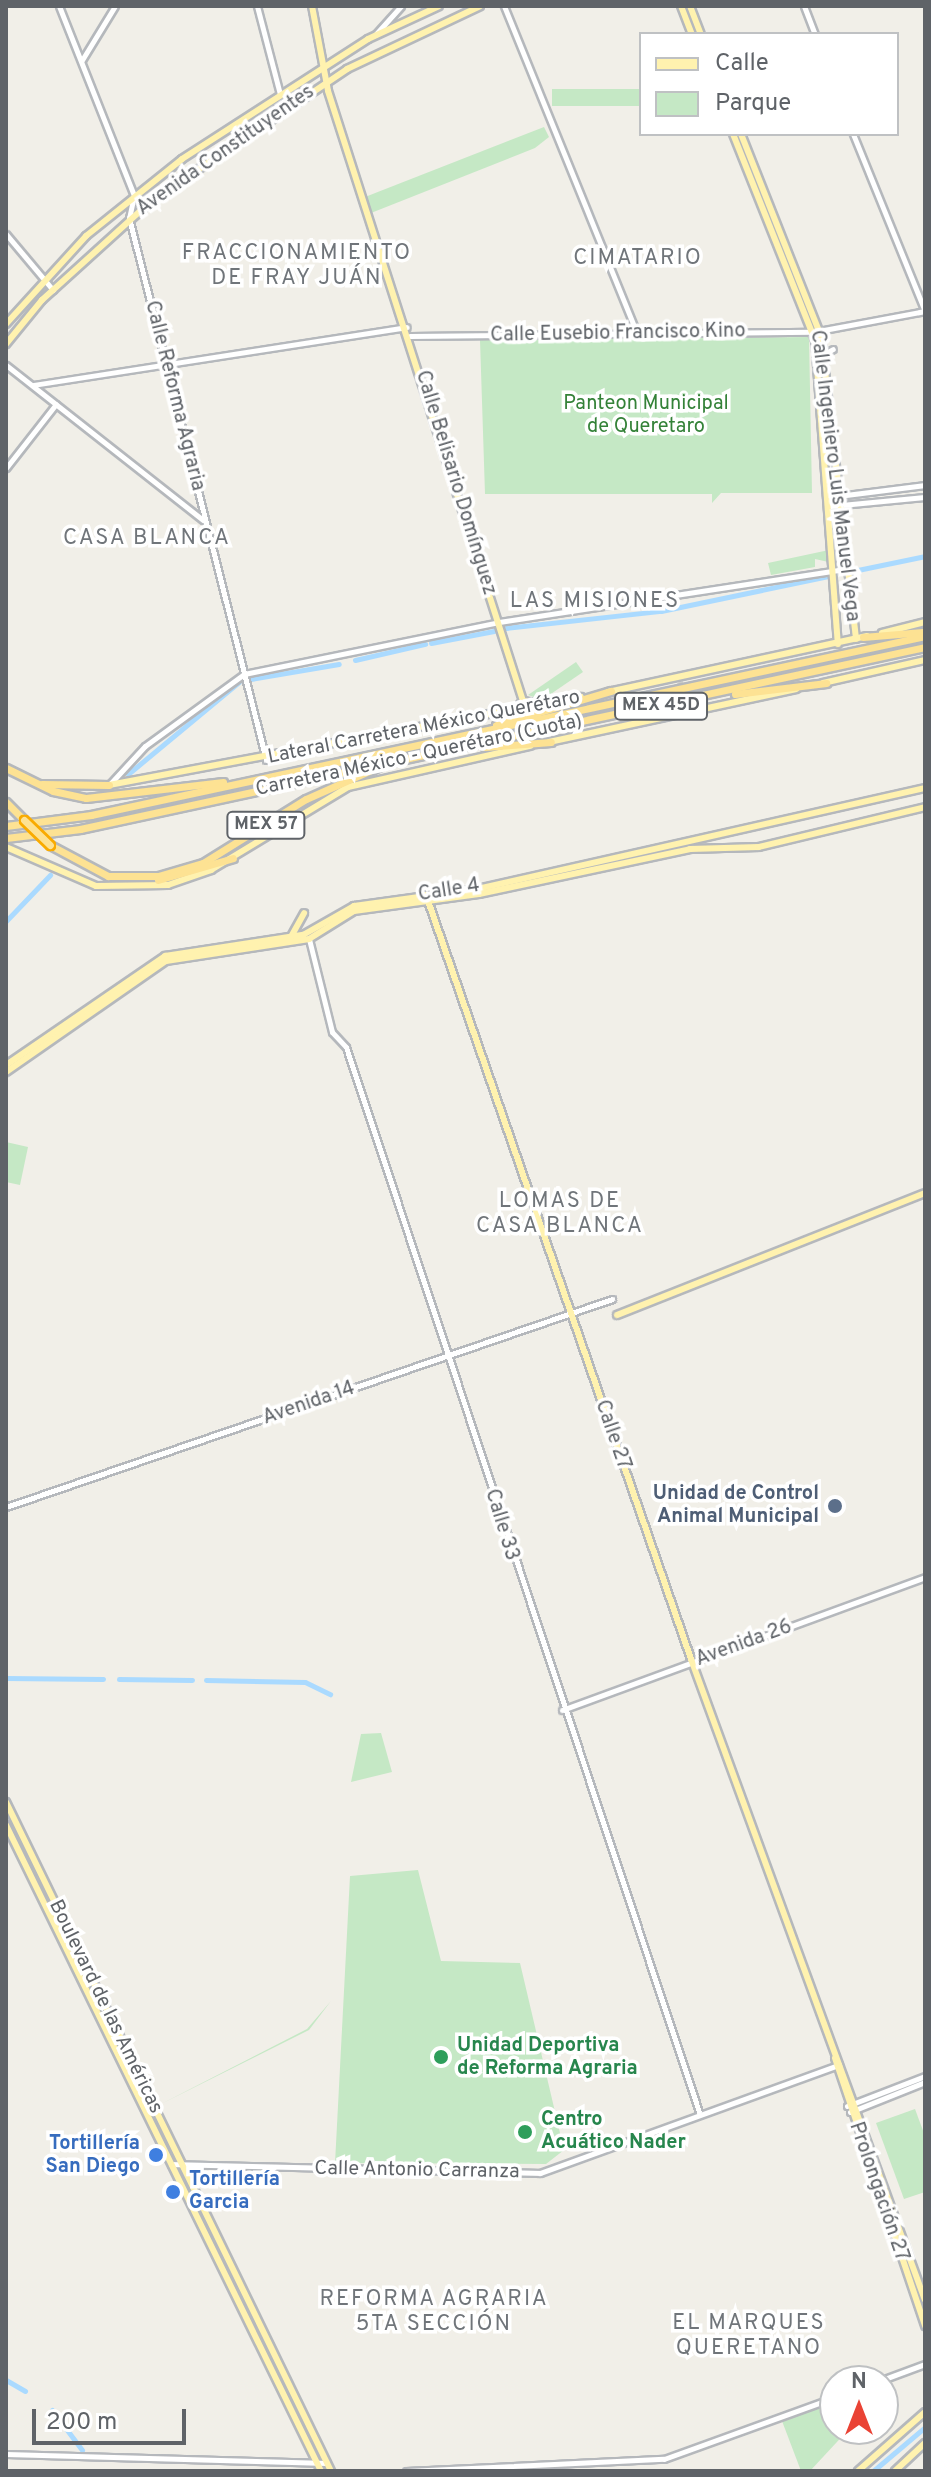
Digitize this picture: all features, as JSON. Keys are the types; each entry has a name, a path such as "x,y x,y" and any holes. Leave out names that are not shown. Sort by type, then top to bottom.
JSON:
{"highway":[{"path":"859,638 925,634"},
{"name":"Carretera México - Querétaro (Cuota)","path":"6,826 467,735 925,634"},
{"name":"Carretera México - Querétaro (Cuota)","path":"6,838 80,829 925,647"},
{"path":"712,695 826,683"},
{"path":"467,735 611,691"},
{"path":"471,746 551,742"},
{"name":"MEX 57","path":"6,802 50,845 90,870 131,880 203,863 314,795 396,759"},
{"name":"MEX 57","path":"6,768 32,783 108,798 245,780"},
{"path":"32,783 109,785"},
{"path":"131,880 182,876 233,858"}],"main road":[{"name":"Calle Belisario Domínguez","path":"312,6 327,65 327,81 523,701"},
{"name":"Avenida Constituyentes","path":"6,324 41,279 134,195 280,94 375,36 439,6"},
{"name":"Avenida Constituyentes","path":"6,344 53,290 129,218 327,81 480,6"},
{"path":"681,6 691,32"},
{"path":"690,6 700,32"},
{"name":"Calle Ingeniero Luis Manuel Vega","path":"734,136 820,331 834,496"},
{"name":"Calle Ingeniero Luis Manuel Vega","path":"742,136 778,239"},
{"name":"Calle Ingeniero Luis Manuel Vega","path":"820,331 842,570 859,638"},
{"name":"Calle Ingeniero Luis Manuel Vega","path":"838,644 842,570"},
{"name":"Lateral Carretera México Querétaro","path":"109,785 266,760 542,704 680,680 925,622"},
{"name":"Lateral Carretera México Querétaro","path":"6,847 75,881 130,889 184,882 233,858 348,787 686,708 826,683 925,660"},
{"path":"513,711 523,701 542,704"},
{"name":"Calle 4","path":"6,1065 165,956 290,937 345,908 427,897 794,822 925,788"},
{"name":"Calle 4","path":"6,1072 166,961 309,939 354,911 690,849 759,847 925,807"},
{"name":"Calle 27","path":"427,897 570,1314 804,1974"},
{"path":"290,937 304,913"},
{"path":"617,1315 925,1193"},
{"name":"Boulevard de las Américas","path":"6,1802 331,2471"},
{"name":"Boulevard de las Américas","path":"6,1825 321,2471"},
{"name":"Prolongación 27","path":"804,1974 925,2300"},
{"name":"Prolongación 27","path":"852,2107 925,2326"},
{"path":"858,2471 925,2412"},
{"path":"895,2471 925,2443"}],"street":[{"path":"59,6 134,195 129,218"},
{"path":"82,60 115,6"},
{"path":"257,6 280,94"},
{"path":"375,36 401,6"},
{"path":"504,6 637,333"},
{"path":"804,6 814,32"},
{"path":"854,136 925,311"},
{"name":"Calle Reforma Agraria","path":"129,218 266,760"},
{"path":"6,234 53,290"},
{"name":"Calle Eusebio Francisco Kino","path":"410,336 820,331 925,311"},
{"path":"33,385 407,327"},
{"path":"823,355 833,349"},
{"path":"6,365 204,521"},
{"path":"6,468 56,404"},
{"path":"834,496 925,485"},
{"path":"835,506 925,497"},
{"path":"109,785 145,746 244,674 499,622 842,570"},
{"name":"Calle 33","path":"309,939 332,1032 346,1047 562,1710 699,2112"},
{"name":"Avenida 14","path":"6,1507 612,1299"},
{"name":"Avenida 26","path":"562,1710 925,1577"},
{"name":"Calle Antonio Carranza","path":"171,2164 540,2173 699,2112 837,2066"},
{"path":"852,2107 925,2079"},
{"path":"899,2374 925,2364"},
{"path":"406,2471 575,2459 664,2459 819,2403"},
{"path":"6,2454 327,2463"}],"green space":[{"path":"552,89 639,89 639,106 552,106"},
{"path":"544,127 549,137 535,148 371,213 365,197"},
{"name":"Panteon Municipal de Queretaro","path":"809,337 812,493 721,493 712,503 712,494 485,494 480,340"},
{"path":"829,550 833,563 815,559 815,567 771,575 768,563"},
{"path":"576,662 583,672 542,700 528,695"},
{"path":"6,1142 28,1147 20,1185 6,1182"},
{"path":"381,1733 392,1772 351,1782 361,1734"},
{"name":"Unidad Deportiva de Reforma Agraria","path":"418,1870 441,1961 520,1963 564,2150 546,2164 335,2163 350,1876"},
{"path":"331,2001 309,2030 161,2104 307,2029"},
{"path":"915,2109 925,2136 925,2192 904,2199 876,2123"},
{"path":"819,2408 819,2445 834,2445 810,2471 801,2471 782,2421"}],"waterway":[{"path":"848,572 925,556"},
{"path":"506,628 661,611 834,575"},
{"path":"431,643 494,631"},
{"path":"355,660 425,644"},
{"path":"251,679 339,664"},
{"path":"128,774 239,682"},
{"path":"6,921 50,875"},
{"path":"6,1678 103,1679"},
{"path":"119,1679 192,1680"},
{"path":"206,1680 305,1682 330,1694"},
{"path":"6,2380 25,2391"},
{"path":"52,2410 82,2450"},
{"path":"873,2471 925,2427"}],"tunnel":[{"path":"680,682 686,705"}],"place":[{"name":"Unidad de Control Animal Municipal","path":"835,1506"},
{"name":"Unidad Deportiva de Reforma Agraria","path":"441,2057"},
{"name":"Centro Acuático Nader","path":"525,2132"},
{"name":"Tortillería San Diego","path":"156,2155"},
{"name":"Tortillería Garcia","path":"173,2192"}],"district":[{"name":"CIMATARIO","path":"638,259"},
{"name":"FRACCIONAMIENTO DE FRAY JUÁN","path":"297,266"},
{"name":"CASA BLANCA","path":"147,539"},
{"name":"LAS MISIONES","path":"595,602"},
{"name":"LOMAS DE CASA BLANCA","path":"560,1214"},
{"name":"REFORMA AGRARIA 5TA SECCIÓN","path":"434,2312"},
{"name":"EL MARQUES QUERETANO","path":"749,2336"}]}
